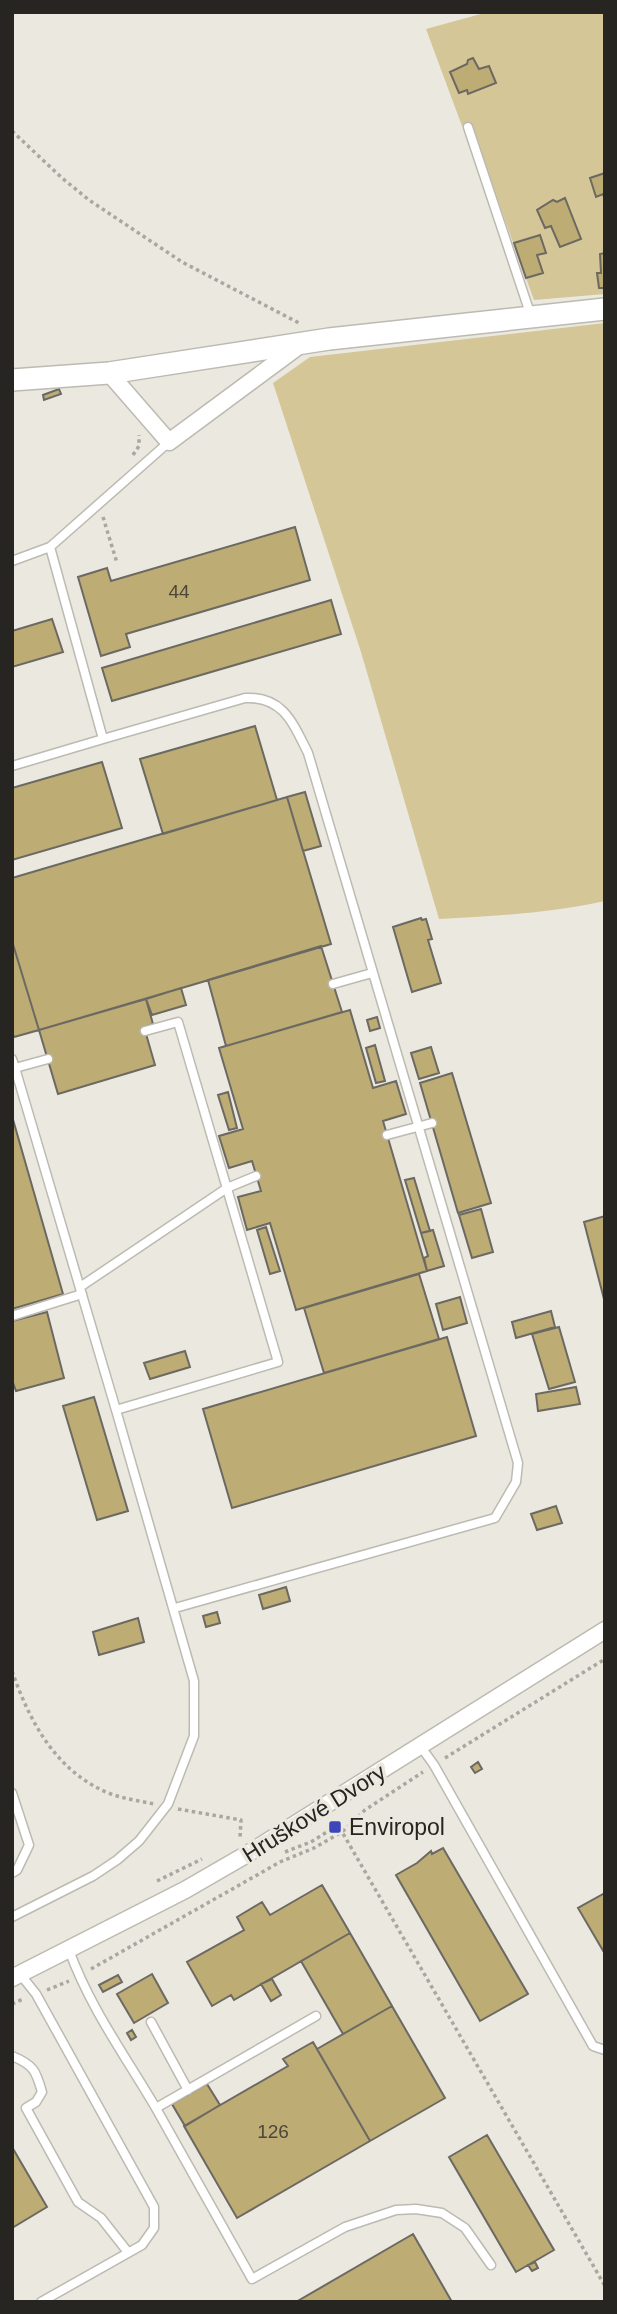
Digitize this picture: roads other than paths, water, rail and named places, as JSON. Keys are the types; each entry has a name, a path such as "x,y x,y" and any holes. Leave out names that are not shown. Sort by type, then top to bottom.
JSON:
{"street":[{"path":"12,380 109,373 329,339 605,309"},
{"path":"109,373 169,442 302,344"},
{"name":"Hruškové Dvory","path":"16,1976 195,1884 421,1747 605,1630"}],"lane":[{"path":"468,127 531,316"},
{"path":"12,561 50,547 169,442"},
{"path":"50,547 103,739"},
{"path":"12,766 244,698 259,697 274,704 291,720 308,753 518,1463 516,1482 495,1518 175,1608"},
{"path":"333,984 373,973"},
{"path":"116,1410 278,1362 178,1022 145,1031"},
{"path":"12,1059 175,1608 194,1681 194,1736 168,1804 139,1841 117,1860 93,1876 12,1917"},
{"path":"15,1068 48,1059"},
{"path":"387,1135 432,1123"},
{"path":"12,1316 81,1291 226,1188 256,1176"},
{"path":"421,1747 434,1765 593,2046 605,2050"},
{"path":"12,1793 29,1845 17,1870 12,1873"},
{"path":"69,1950 78,1976 98,2014 156,2108 252,2279 345,2227 396,2210 416,2209 442,2213 465,2228 491,2265"},
{"path":"16,1976 36,1994 154,2207 155,2228 142,2245 41,2302"},
{"path":"156,2108 316,2016"},
{"path":"151,2022 188,2090"},
{"path":"12,2056 36,2070 42,2092 36,2102 26,2108 78,2202 101,2218 127,2252"}],"place":[{"name":"Enviropol","path":"335,1827"}]}
